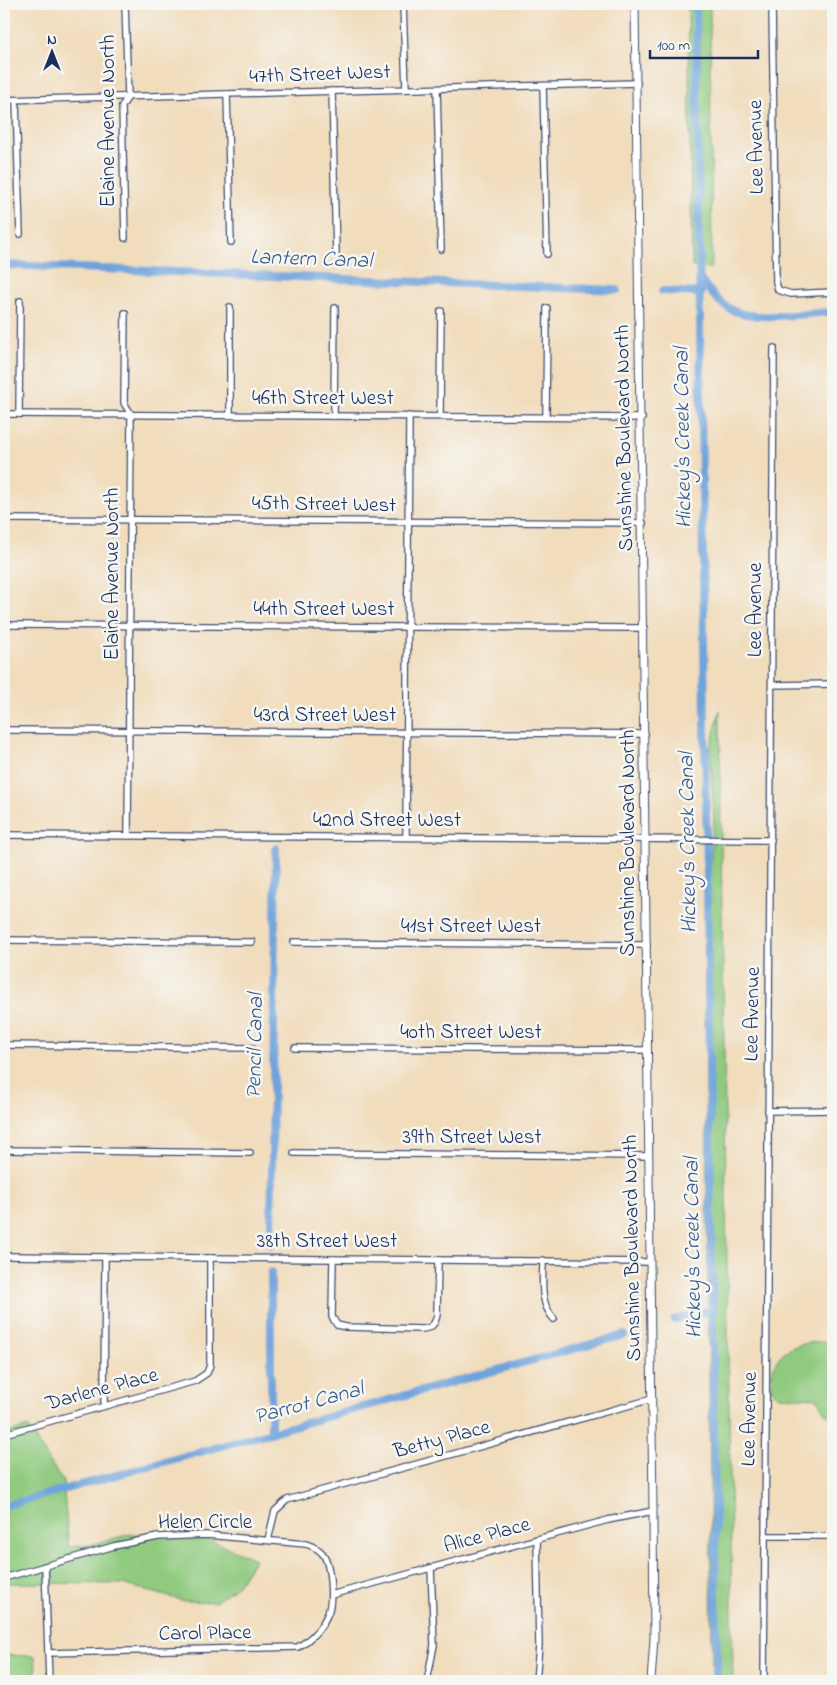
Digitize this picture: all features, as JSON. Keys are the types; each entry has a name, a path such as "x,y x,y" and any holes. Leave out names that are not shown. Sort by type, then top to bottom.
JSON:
{"street":[{"name":"Elaine Avenue North","path":"125,4 128,97 122,106 125,238"},
{"path":"403,4 406,90"},
{"name":"Sunshine Boulevard North","path":"636,4 652,1399 654,1639 651,1681"},
{"name":"Lee Avenue","path":"772,4 776,282 778,290 791,294 833,292"},
{"name":"47th Street West","path":"4,100 637,83"},
{"path":"543,86 547,254"},
{"path":"437,89 442,249"},
{"path":"332,91 336,254"},
{"path":"227,94 231,242"},
{"path":"16,100 20,234"},
{"path":"19,414 20,301"},
{"path":"230,307 230,415"},
{"path":"334,416 336,308"},
{"path":"546,417 547,308"},
{"path":"440,416 441,310"},
{"name":"Elaine Avenue North","path":"125,313 124,403 130,414 128,836"},
{"name":"Lee Avenue","path":"764,1681 774,348"},
{"name":"46th Street West","path":"4,414 642,418"},
{"path":"406,837 409,416"},
{"name":"45th Street West","path":"4,519 643,523"},
{"name":"44th Street West","path":"4,624 644,628"},
{"path":"772,685 833,684"},
{"name":"43rd Street West","path":"4,730 645,734"},
{"name":"42nd Street West","path":"4,835 771,840"},
{"path":"4,940 252,942"},
{"name":"41st Street West","path":"294,942 647,945"},
{"path":"4,1046 252,1048"},
{"name":"40th Street West","path":"295,1048 648,1050"},
{"path":"768,1111 833,1110"},
{"path":"4,1150 250,1153"},
{"name":"39th Street West","path":"294,1153 649,1156"},
{"name":"38th Street West","path":"4,1256 650,1262"},
{"path":"104,1406 105,1257"},
{"name":"Darlene Place","path":"4,1434 195,1381 207,1373 210,1365 210,1258"},
{"path":"333,1259 332,1317 338,1325 346,1328 429,1328 435,1323 437,1315 438,1260"},
{"path":"543,1260 543,1297 548,1313 554,1319"},
{"name":"Betty Place","path":"268,1540 275,1511 287,1500 652,1399"},
{"name":"Alice Place","path":"331,1595 632,1514 653,1511"},
{"name":"Helen Circle","path":"4,1578 158,1537 207,1535 314,1546 327,1561 331,1595"},
{"path":"765,1536 833,1536"},
{"path":"536,1681 539,1646 537,1539"},
{"path":"45,1566 49,1681"},
{"path":"427,1681 434,1645 432,1568"},
{"name":"Carol Place","path":"48,1653 290,1649 304,1643 321,1627 329,1613 331,1595"}],"green space":[{"path":"688,4 710,4 712,268 692,267"},
{"path":"720,710 733,1681 712,1681 704,907 708,900 714,815 710,750"},
{"path":"833,1341 833,1419 824,1412 817,1398 780,1396 771,1390 775,1364 780,1356 797,1346"},
{"path":"28,1427 63,1482 69,1547 90,1545 131,1534 192,1532 255,1559 238,1585 215,1602 184,1601 123,1584 4,1583 4,1434"},
{"path":"4,1655 35,1656 37,1681 4,1681"}],"waterway":[{"name":"Hickey's Creek Canal","path":"696,4 717,1681"},
{"name":"Lantern Canal","path":"4,265 617,290"},
{"path":"701,281 723,304 742,314 781,316 833,312"},
{"name":"Lantern Canal","path":"662,291 701,293"},
{"name":"Pencil Canal","path":"271,1245 276,848"},
{"name":"Pencil Canal","path":"271,1272 271,1433"},
{"name":"Parrot Canal","path":"674,1320 714,1309"},
{"name":"Parrot Canal","path":"4,1506 624,1335"}]}
